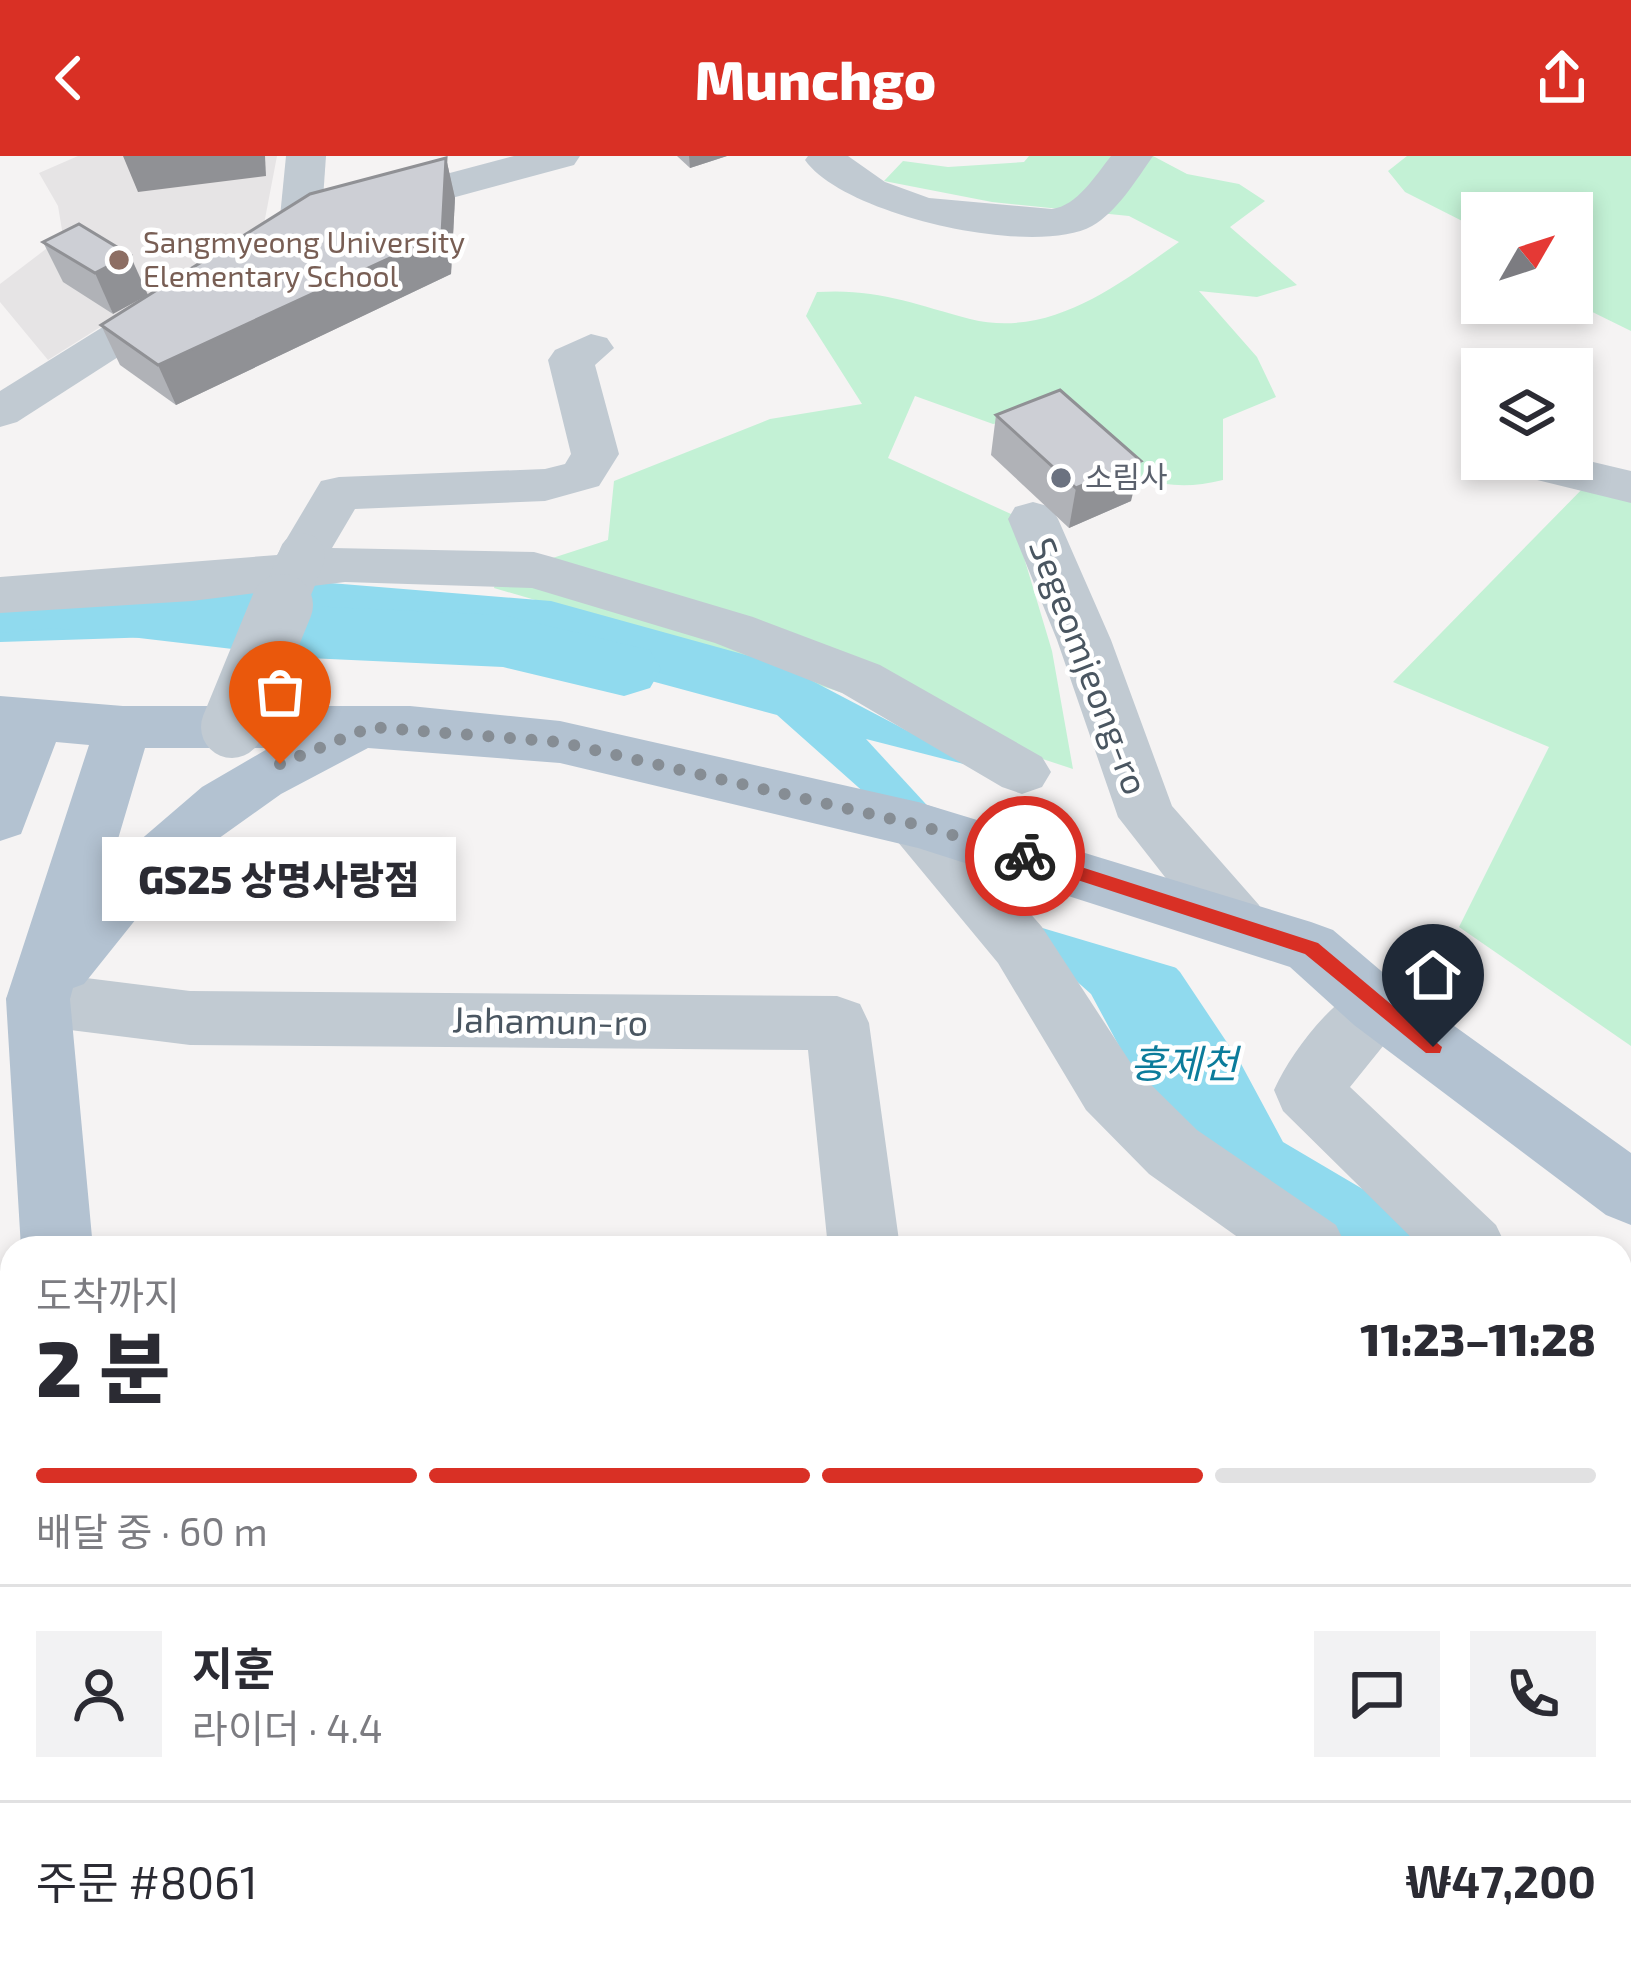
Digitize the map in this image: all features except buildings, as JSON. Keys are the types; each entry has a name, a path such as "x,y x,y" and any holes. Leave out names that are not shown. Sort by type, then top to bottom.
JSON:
{"main road":[{"path":"0,818 18,717 124,727 371,727 560,742 936,830 1312,948 1377,1006 1631,1193"},
{"path":"57,1236 38,999 124,727"},
{"path":"38,999 103,910 200,816 280,764 371,727"}],"street":[{"path":"300,227 306,156"},
{"path":"0,412 300,227 560,156"},
{"path":"828,156 825,160 852,183 928,213 988,221 1054,221 1075,218 1133,156"},
{"path":"232,727 302,556 339,494 544,485 582,475 596,454 571,360 591,348"},
{"path":"1593,478 1631,487"},
{"name":"Segeomjeong-ro","path":"1033,519 1084,640 1147,817 1237,923"},
{"path":"0,595 192,584 345,564 534,570 734,630 861,679 1022,772"},
{"path":"936,830 1020,945 1110,1089 1173,1152 1294,1236"},
{"name":"Jahamun-ro","path":"38,999 190,1018 837,1024 863,1236"},
{"path":"1377,1006 1307,1090 1459,1236"}],"shaded area":[{"name":"Sangmyeong University Elementary School","path":"78,156 277,156 264,224 48,360 0,302 0,284 63,236 58,206 39,173"}],"green space":[{"path":"1029,156 1153,156 1187,174 1239,184 1265,201 1230,227 1297,285 1257,297 1199,291 1257,357 1276,397 1223,419 1223,480 1195,485 1147,480 1106,460 1044,415 993,424 915,396 888,458 1011,514 1052,651 1073,769 764,667 494,588 497,576 608,540 614,481 770,419 862,404 806,316 817,292 877,295 999,323 1028,321 1055,315 1107,291 1179,242 1129,216 992,202 884,181 903,161 948,167 1024,162"},
{"path":"1407,156 1631,156 1631,331 1593,312 1593,192 1461,192 1461,220 1405,192 1388,171"},
{"path":"1590,481 1631,494 1631,1046 1459,927 1549,747 1393,682"}],"water":[{"name":"홍제천","path":"318,582 551,601 782,665 986,772 1180,972 1240,1062 1283,1142 1441,1236 1340,1236 1147,1098 1091,994 777,715 503,641 308,632 0,642 0,607"}],"pier":[{"path":"866,739 995,772 1187,971 1039,927"}],"waterway":[{"path":"0,608 54,603 308,632 503,641 624,669"}],"way so far":[{"path":"280,764 371,727 560,742 918,825 1025,856"}],"place":[{"name":"Sangmyeong University Elementary School","path":"119,260"},
{"name":"소림사","path":"1061,478"},
{"name":"GS25 상명사랑점","path":"280,764"}],"route":[{"path":"1025,856 1312,948 1377,1006 1433,1047"}]}
